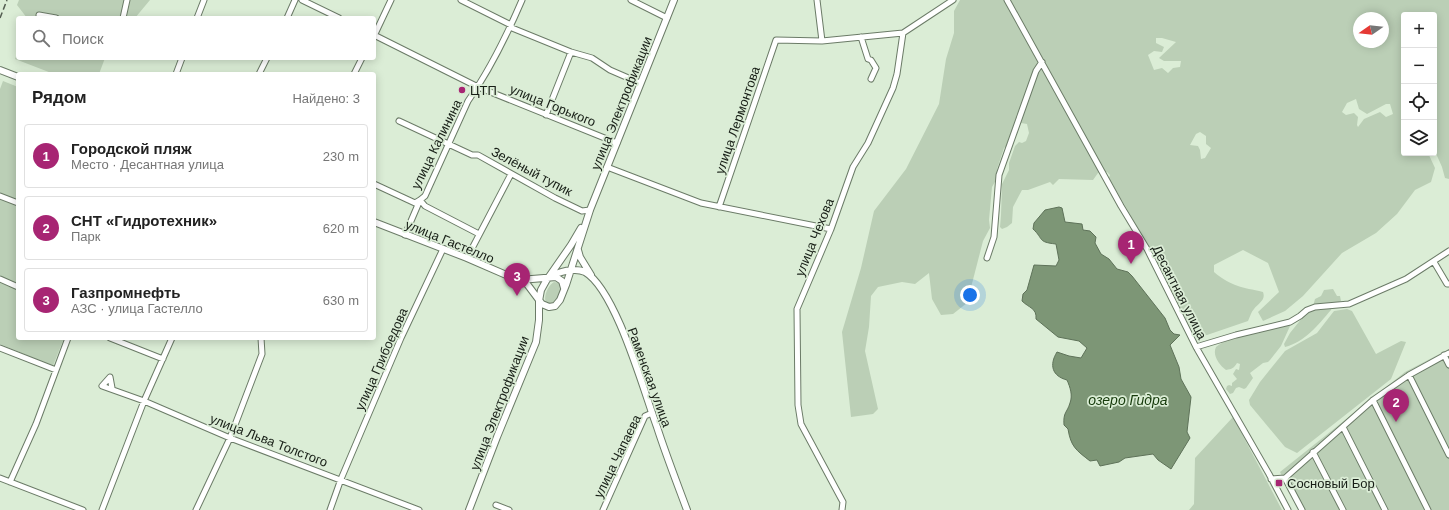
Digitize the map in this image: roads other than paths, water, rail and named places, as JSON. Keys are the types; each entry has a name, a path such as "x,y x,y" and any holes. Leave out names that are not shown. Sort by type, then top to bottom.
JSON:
{"main road":[{"name":"улица Электрофикации","path":"589,212 674,0"},
{"path":"2,71 16,76"},
{"path":"589,212 571,271 560,300 555,306 545,306 539,301 541,290 548,277 574,240 589,212"},
{"name":"улица Гастелло","path":"376,223 468,258 519,280 529,285 539,301"},
{"path":"578,249 583,263 598,285"},
{"name":"Раменская улица","path":"571,271 577,270 584,272 598,285 610,303 625,338 687,510"},
{"name":"улица Гастелло","path":"519,280 548,277 559,272 571,271"},
{"path":"548,277 560,279 564,290"},
{"name":"улица Электрофикации","path":"469,510 536,342 539,320 539,301"}],"street":[{"path":"123,16 127,0"},
{"path":"198,16 204,0"},
{"path":"287,16 295,0"},
{"path":"302,0 335,16"},
{"path":"376,32 391,0"},
{"path":"461,0 511,25 512,28 571,52 592,58 610,70 640,83"},
{"name":"улица Калинина","path":"405,235 420,200 425,196 468,101 478,87 511,25 522,0"},
{"path":"631,0 667,18"},
{"path":"817,0 822,41 903,33 954,0"},
{"name":"Десантная улица","path":"1007,0 1147,249 1196,347 1288,510"},
{"path":"39,15 45,16"},
{"name":"улица Чехова","path":"842,510 843,502 801,424 798,405 797,309 831,229 854,167 868,143 898,74 903,33"},
{"name":"улица Горького","path":"376,37 478,87 616,143"},
{"path":"861,37 868,59 871,60 876,68 871,79"},
{"name":"улица Лермонтова","path":"719,207 776,40 822,41"},
{"path":"546,115 571,52"},
{"path":"177,72 181,60"},
{"path":"260,72 266,60"},
{"path":"355,72 361,60"},
{"path":"987,258 994,237 999,175 1036,71 1042,62"},
{"name":"Зелёный тупик","path":"399,121 472,156 478,155 555,198 582,211 589,212"},
{"path":"607,167 694,201 831,229"},
{"path":"468,258 511,174"},
{"path":"376,185 415,203 420,200 425,206 480,234"},
{"path":"0,196 16,202"},
{"name":"улица Грибоедова","path":"330,510 341,479 401,338 443,249"},
{"path":"1196,347 1236,335 1290,322 1307,310 1315,307 1349,304 1406,279 1449,251"},
{"path":"1434,262 1447,284 1449,284"},
{"path":"0,279 16,286"},
{"path":"10,482 36,424 67,340"},
{"path":"115,340 163,359"},
{"path":"102,510 144,400 171,340"},
{"path":"196,510 230,438 262,354 261,340"},
{"path":"0,348 56,370"},
{"path":"1271,479 1285,478 1373,400 1409,375 1447,354 1449,365"},
{"path":"1409,375 1449,455"},
{"name":"улица Льва Толстого","path":"112,388 144,400 230,438 341,479 419,510"},
{"path":"1373,400 1428,510"},
{"name":"улица Чапаева","path":"603,510 645,416 652,413"},
{"path":"1343,427 1385,510"},
{"path":"1313,452 1343,510"},
{"path":"0,478 83,510"},
{"path":"1285,478 1302,510"},
{"path":"496,505 509,510"}],"water":[{"name":"озеро Гидра","path":"1059,207 1062,208 1065,222 1082,224 1083,230 1090,231 1096,237 1095,243 1101,254 1109,259 1117,269 1128,272 1132,276 1165,318 1170,330 1174,334 1180,335 1170,345 1179,367 1181,379 1191,397 1187,432 1190,438 1171,469 1158,460 1153,454 1125,458 1119,462 1100,466 1097,460 1090,461 1075,448 1068,429 1064,425 1065,415 1071,400 1071,391 1067,380 1055,373 1053,369 1053,361 1057,352 1081,358 1087,348 1079,341 1058,337 1036,319 1034,310 1022,301 1023,294 1027,290 1034,265 1056,266 1059,260 1056,244 1043,241 1033,229 1034,223 1045,210"}],"railway":[{"path":"0,18 7,0"}],"place":[{"name":"ЦТП","path":"462,90"},
{"name":"Городской пляж","path":"1131,264"},
{"name":"Газпромнефть","path":"517,296"},
{"name":"СНТ «Гидротехник»","path":"1396,422"},
{"name":"Сосновый Бор","path":"1279,483"}]}
